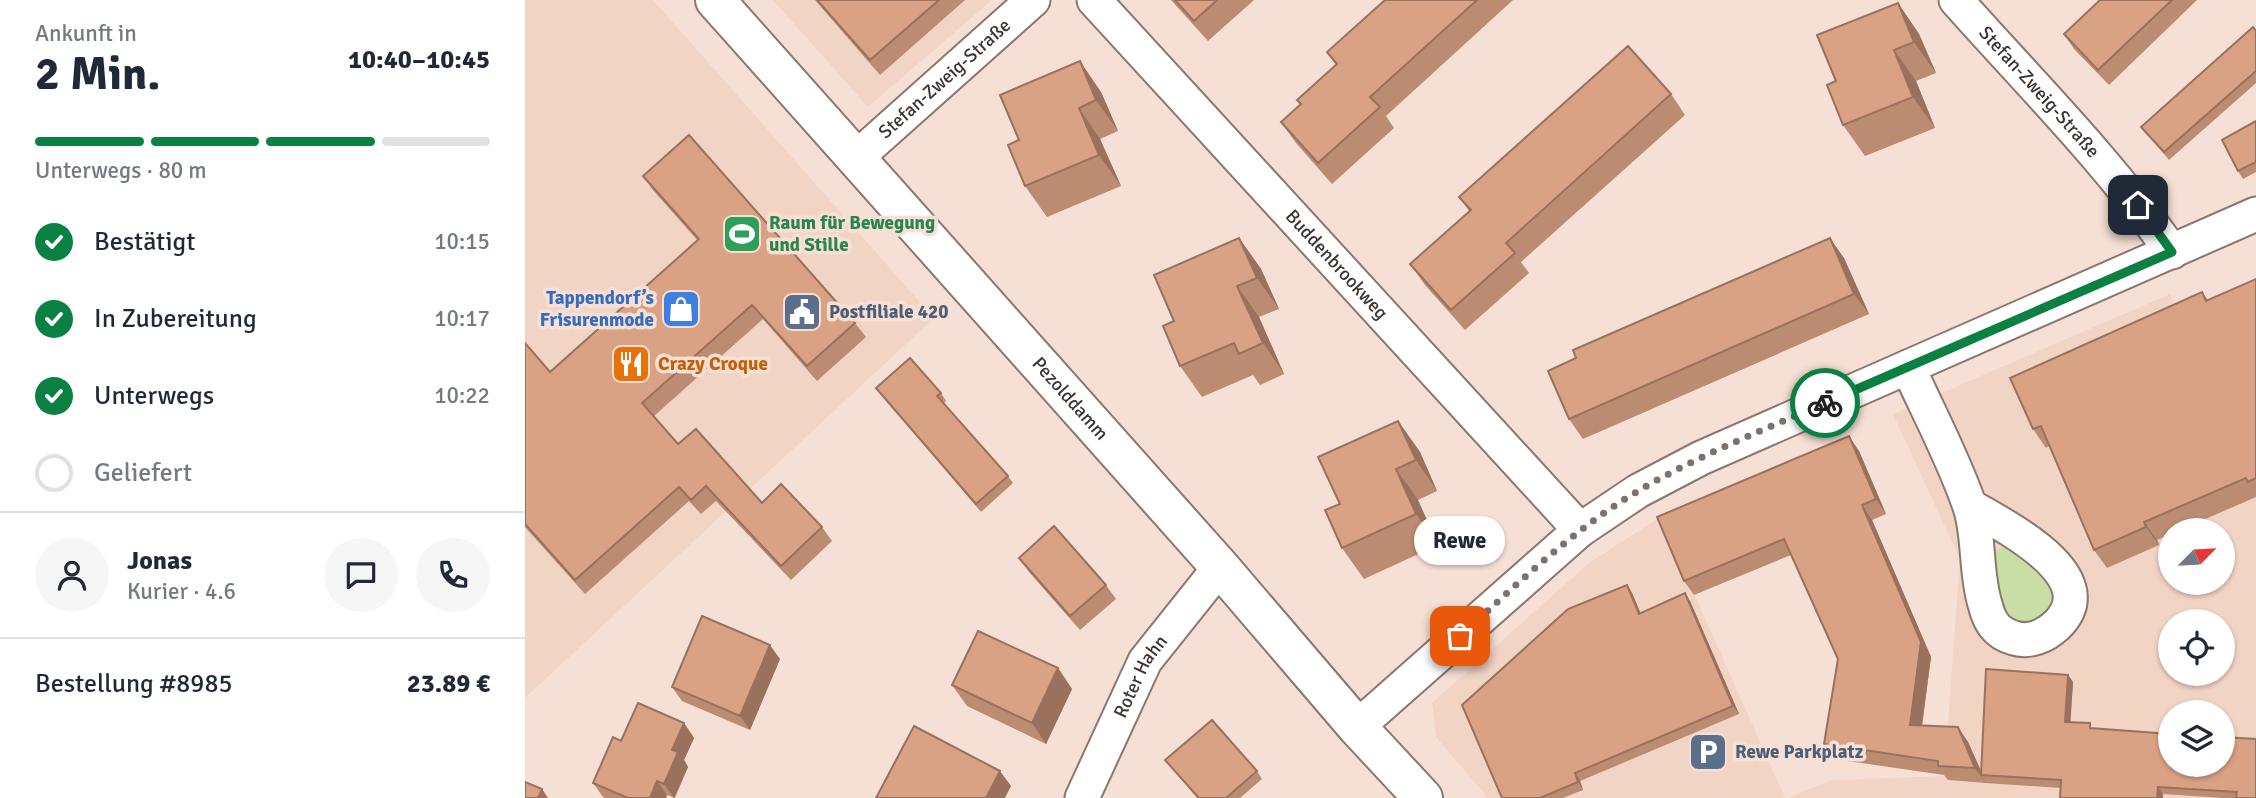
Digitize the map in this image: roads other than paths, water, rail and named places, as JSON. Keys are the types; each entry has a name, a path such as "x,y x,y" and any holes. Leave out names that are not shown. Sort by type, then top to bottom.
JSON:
{"street":[{"name":"Pezolddamm","path":"715,0 1220,567 1357,727 1423,798"},
{"name":"Stefan-Zweig-Straße","path":"856,158 1033,0"},
{"name":"Buddenbrookweg","path":"1094,0 1580,530"},
{"name":"Stefan-Zweig-Straße","path":"1956,0 2087,144 2138,205 2172,252"},
{"path":"1357,727 1580,530 1638,491 1701,458 2256,214"},
{"path":"1908,367 1970,506"},
{"name":"Roter Hahn","path":"1082,798 1145,661 1220,567"}],"place":[{"name":"Raum für Bewegung und Stille","path":"742,234"},
{"name":"Tappendorf’s Frisurenmode","path":"681,309"},
{"name":"Postfiliale 420","path":"802,312"},
{"name":"Crazy Croque","path":"631,364"},
{"name":"Rewe","path":"1460,636"},
{"name":"Rewe Parkplatz","path":"1708,752"}]}
